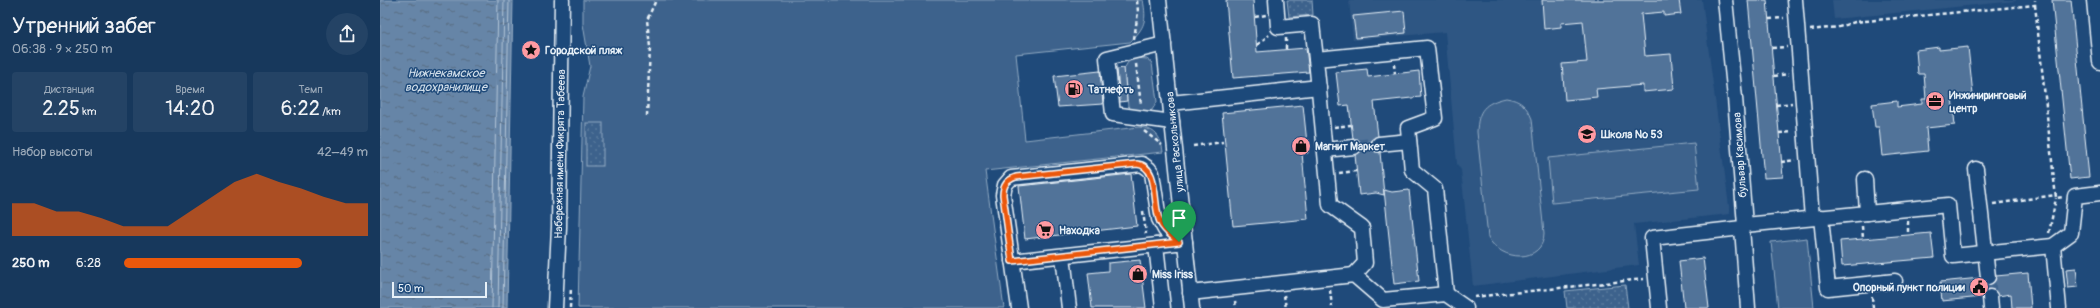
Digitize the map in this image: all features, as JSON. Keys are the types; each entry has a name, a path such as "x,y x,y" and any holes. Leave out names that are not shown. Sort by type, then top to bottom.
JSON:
{"street":[{"name":"Набережная имени Фикрята Табеева","path":"555,308 560,227 562,0"},
{"name":"улица Раскольникова","path":"1159,0 1171,102 1182,242 1192,308"},
{"path":"1276,0 1278,27 1312,24 1330,205 1362,228 1365,263 1354,276"},
{"name":"бульвар Касимова","path":"1724,0 1736,98 1748,308"},
{"path":"1795,0 1817,218 1828,288 1895,281"},
{"path":"2094,0 2100,62"},
{"path":"1164,44 1107,58 1113,114 1172,122"},
{"path":"1316,59 1428,48 1435,118 1408,128 1409,141 1412,170 1435,189 1450,297"},
{"path":"1171,102 1319,87"},
{"path":"1379,144 1409,141"},
{"path":"1325,150 1354,147"},
{"path":"1019,308 1003,189 1012,178 1137,164 1146,166 1152,173 1160,222 1165,230 1182,242"},
{"path":"1976,169 1988,277"},
{"path":"1865,179 1867,213"},
{"path":"1659,308 1652,238 1744,226 1948,205 1953,256 1985,253 2050,246 2071,233 2075,196 2100,193"},
{"path":"1012,261 1182,242"},
{"path":"1156,245 1163,308"},
{"path":"2050,246 2059,308"},
{"path":"1063,256 1069,308"},
{"path":"1190,293 1354,276 1383,300 1450,297 1466,308"}],"path":[{"path":"647,116 650,47 647,20 656,0"},
{"path":"1135,23 1138,12 1137,0"},
{"path":"2035,0 2056,197 2050,246"},
{"path":"1798,31 1839,27 1855,22 2035,5"},
{"path":"1193,146 1223,142"},
{"path":"1327,174 1356,171"},
{"path":"1980,206 2075,196"},
{"path":"1450,297 1656,277"},
{"path":"1328,278 1332,307"}],"shaded area":[{"path":"583,0 1143,0 1145,13 1144,23 1142,28 1130,42 1016,54 1025,140 1139,127 1145,128 1156,134 1161,142 1163,152 985,171 1004,308 578,308 583,97 590,66 583,24"},
{"path":"1287,0 1312,0 1313,15 1289,17"},
{"name":"Школа № 53","path":"1349,0 1702,0 1730,214 1634,224 1639,265 1473,286 1461,170 1457,164 1445,32 1353,40"},
{"path":"1832,0 2016,0 2016,1 1834,19"},
{"path":"1136,58 1147,59 1152,63 1157,102 1152,110 1142,114 1135,113 1128,106 1124,69 1128,62"},
{"path":"1506,98 1515,100 1522,104 1532,119 1544,233 1542,243 1537,250 1520,256 1511,255 1502,251 1494,245 1488,237 1477,132 1479,118 1487,105"},
{"path":"586,123 603,123 603,166 586,166"},
{"path":"1694,143 1699,189 1552,203 1548,158"},
{"path":"1807,238 1814,308 1778,308 1771,242"},
{"path":"1625,285 1628,308 1567,308 1565,291"}],"water":[{"name":"Нижнекамское водохранилище","path":"380,0 513,0 507,308 380,308"}],"building":[{"path":"1226,0 1253,0 1257,52 1306,48 1309,72 1233,78"},
{"path":"1542,0 1679,0 1681,14 1664,16 1664,12 1641,14 1645,56 1671,54 1674,89 1643,92 1643,85 1596,89 1597,97 1565,100 1562,64 1587,62 1583,21 1561,23 1561,27 1544,29"},
{"path":"1748,0 1767,0 1783,177 1764,178"},
{"path":"2052,0 2071,0 2089,177 2070,179"},
{"path":"1404,11 1406,33 1356,38 1353,16"},
{"path":"1939,47 1939,50 1968,47 1973,95 1952,97 1955,125 1926,128 1928,151 1882,156 1879,127 1875,127 1872,104 1897,101 1897,107 1922,104 1922,99 1926,99 1924,74 1918,74 1916,50"},
{"path":"1124,68 1127,101 1120,102 1117,69"},
{"path":"1367,69 1368,77 1419,71 1421,97 1374,102 1378,136 1371,140 1371,145 1375,152 1380,152 1384,195 1376,193 1359,195 1355,155 1362,151 1362,146 1358,139 1353,139 1349,105 1340,106 1336,72"},
{"name":"Татнефть","path":"1100,71 1103,104 1058,107 1054,76"},
{"path":"1303,105 1308,153 1302,153 1308,219 1233,226 1222,113"},
{"path":"1131,174 1137,226 1025,239 1019,186"},
{"path":"1384,190 1392,192 1409,190 1419,281 1394,284"},
{"path":"1931,233 1934,258 1842,266 1840,241"},
{"path":"1703,258 1709,308 1684,308 1679,261"},
{"path":"1140,260 1146,308 1092,308 1088,273 1108,271 1108,263"},
{"path":"2076,268 2078,287 2068,288 2066,269"},
{"path":"2028,273 2031,308 2012,308 2011,294 1998,296 1994,289 1985,290 1982,297 1942,301 1940,282 1980,278 1981,282 1989,285 1993,284 1996,276"}],"tunnel":[{"path":"1354,147 1379,144"},
{"path":"1988,277 1990,297"}],"place":[{"name":"Городской пляж","path":"531,50"},
{"name":"Татнефть","path":"1074,89"},
{"name":"Инжиниринговый центр","path":"1935,101"},
{"name":"Школа № 53","path":"1587,134"},
{"name":"Магнит Маркет","path":"1301,146"},
{"name":"Находка","path":"1045,230"},
{"name":"Miss Iriss","path":"1138,274"},
{"name":"Опорный пункт полиции","path":"1979,287"}],"route":[{"path":"1142,164 1152,173 1157,215 1160,222 1165,230 1179,242 1012,261 1003,189 1007,182 1016,177 1142,164"}]}
